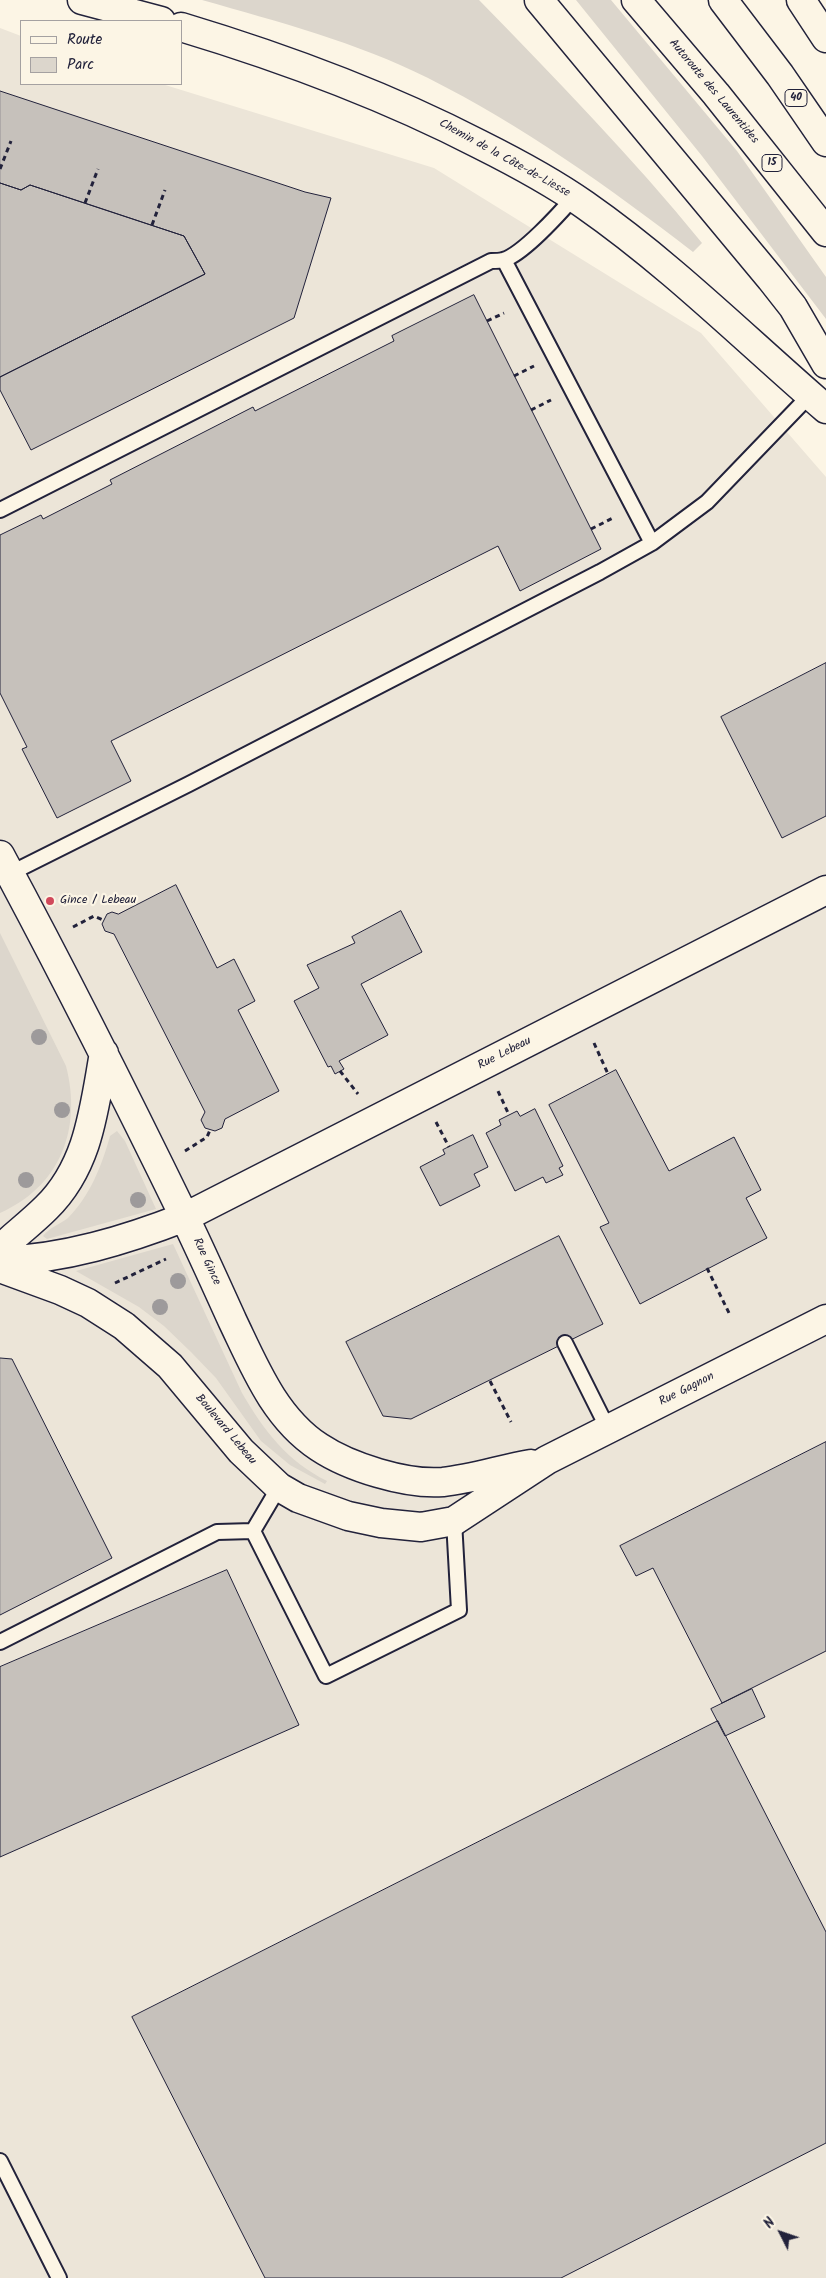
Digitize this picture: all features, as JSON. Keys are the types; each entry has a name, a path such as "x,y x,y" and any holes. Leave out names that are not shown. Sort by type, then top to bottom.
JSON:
{"main road":[{"path":"82,0 157,20"},
{"path":"529,0 560,28"},
{"path":"539,0 560,28 793,307 826,364"},
{"name":"Autoroute des Laurentides","path":"636,0 716,94 826,232"},
{"name":"40","path":"723,0 780,75 826,142"},
{"path":"802,0 826,38"},
{"name":"Chemin de la Côte-de-Liesse","path":"182,27 306,68 415,112 508,158 574,197 652,256 818,402"},
{"path":"3,875 52,929"},
{"name":"Rue Lebeau","path":"185,1217 826,890"},
{"name":"Rue Gince","path":"52,929 104,1053 185,1217 252,1363 268,1392 298,1430 318,1446 341,1460 369,1471 397,1477 442,1482 547,1460"},
{"path":"0,1249 46,1208 74,1170 85,1147 93,1117 104,1053"},
{"path":"0,1261 22,1260 79,1250 185,1217"},
{"name":"Boulevard Lebeau","path":"0,1268 79,1299 124,1326 170,1366 241,1451 279,1487 321,1507 381,1524 421,1527 454,1520 547,1460"},
{"name":"Rue Gagnon","path":"547,1460 826,1319"}],"lane":[{"path":"0,510 491,261 504,260 517,252 555,218 574,197"},
{"path":"504,260 652,543"},
{"path":"3,875 268,744 600,572 652,543 708,502 818,402"},
{"path":"565,1343 608,1429"},
{"path":"253,1531 279,1487"},
{"path":"253,1531 326,1676 459,1610 454,1520"},
{"path":"0,1642 217,1532 253,1531"},
{"path":"0,2161 59,2278"}],"path":[{"path":"0,169 11,140"},
{"path":"85,203 98,169"},
{"path":"152,225 165,190"},
{"path":"52,929 94,916 104,920"},
{"path":"592,1040 608,1074"},
{"path":"340,1071 360,1097"},
{"path":"497,1088 510,1115"},
{"path":"435,1119 449,1147"},
{"path":"178,1156 207,1137 210,1130"},
{"path":"112,1284 170,1258"},
{"path":"707,1268 729,1313"},
{"path":"490,1381 511,1422"}],"shaded area":[{"path":"0,28 20,36 20,85 165,85 434,168 701,333 826,477 826,2278 0,2278"}],"green space":[{"path":"202,0 479,0 621,149 702,243 693,252 630,204 565,159 498,116 428,78 345,43"},
{"path":"576,0 611,0 737,151 826,277 826,319 702,156"},
{"path":"0,933 66,1066 71,1111 68,1133 62,1153 52,1171 38,1187 21,1201 0,1213"},
{"path":"117,1131 125,1141 156,1209 47,1239 43,1236 45,1233 68,1218 83,1200 99,1169 110,1136"},
{"path":"173,1244 250,1407 278,1444 300,1464 327,1481 325,1484 290,1465 261,1441 216,1378 164,1326 139,1307 76,1271"}],"building":[{"path":"0,91 305,192 331,198 294,318 31,450 0,390 0,377 205,274 184,236 30,185 21,190 0,183"},
{"path":"0,183 21,190 30,185 184,236 205,274 0,377"},
{"path":"474,295 601,549 520,591 498,546 111,741 131,781 57,818 22,749 27,747 0,693 0,535 41,515 43,519 112,484 110,480 253,407 255,411 394,341 392,336"},
{"path":"826,663 826,816 782,838 721,717"},
{"path":"176,885 217,968 234,959 255,1001 238,1010 279,1091 225,1119 222,1128 215,1131 205,1128 201,1120 205,1112 114,934 105,931 102,924 107,914 112,912 118,914"},
{"path":"401,911 422,952 361,984 388,1035 339,1061 344,1069 335,1074 331,1066 328,1067 294,1001 319,988 307,965 355,943 352,937"},
{"path":"616,1070 669,1171 734,1137 761,1190 746,1198 767,1238 640,1304 600,1227 609,1223 549,1105"},
{"path":"535,1109 563,1166 559,1168 563,1175 546,1183 543,1177 515,1191 486,1133 501,1125 499,1120 517,1111 520,1116"},
{"path":"473,1135 488,1167 474,1174 480,1186 440,1206 420,1167 445,1154 443,1150"},
{"path":"559,1236 603,1324 411,1419 383,1416 346,1342"},
{"path":"0,1358 12,1359 112,1558 0,1615"},
{"path":"826,1442 826,1651 722,1703 653,1568 636,1576 620,1546"},
{"path":"227,1570 299,1725 0,1857 0,1667"},
{"path":"752,1689 765,1717 725,1736 711,1709"},
{"path":"718,1721 826,1932 826,2143 561,2278 265,2278 132,2017"}],"place":[{"name":"Gince / Lebeau","path":"50,901"}]}
